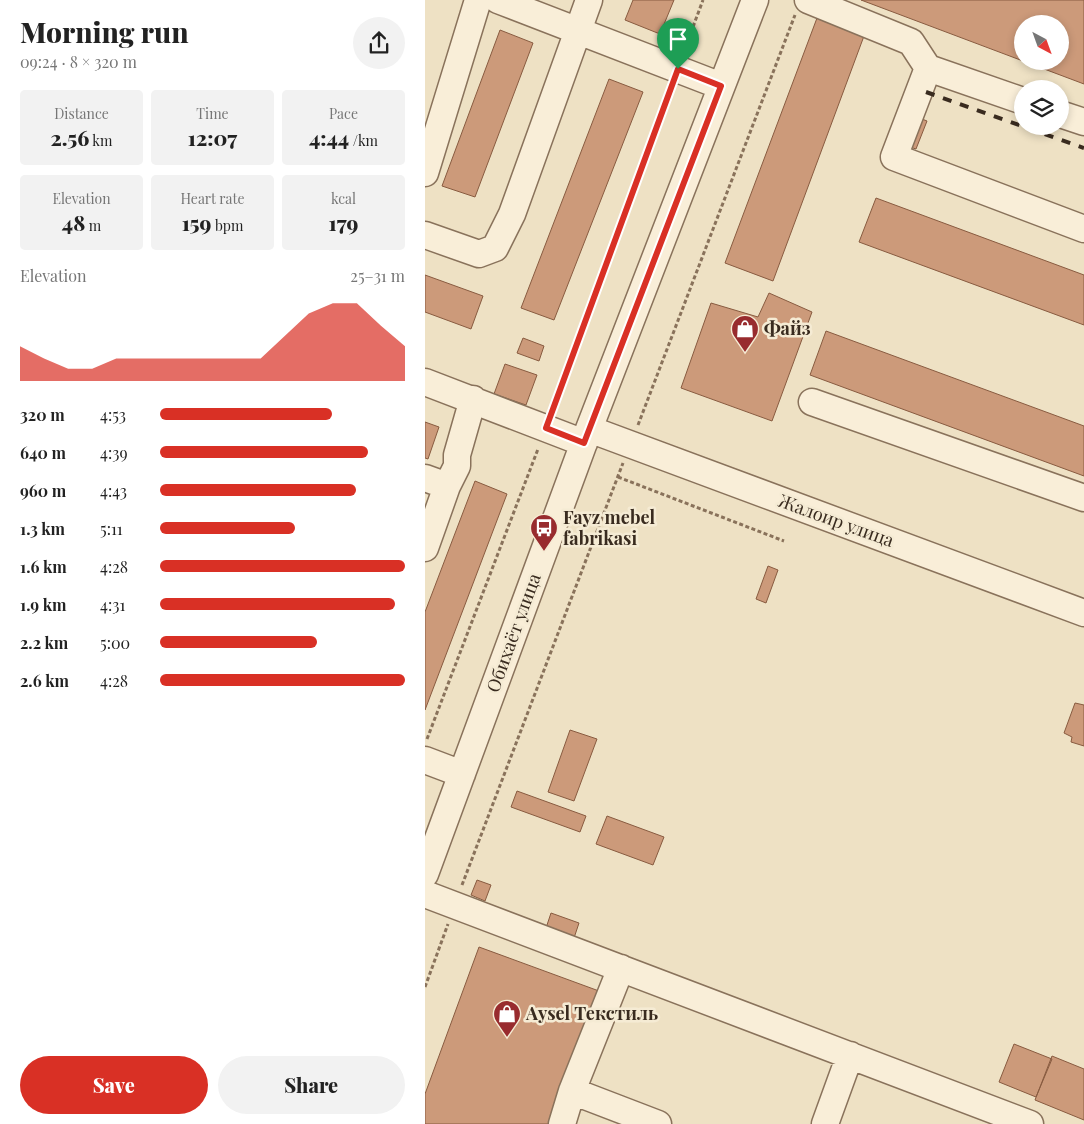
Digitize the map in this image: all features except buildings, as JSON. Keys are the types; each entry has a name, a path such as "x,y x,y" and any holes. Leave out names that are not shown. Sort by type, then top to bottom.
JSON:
{"street":[{"path":"425,173 430,162 439,124 477,0"},
{"path":"498,0 721,86"},
{"path":"425,235 479,254 495,248 512,214 589,0"},
{"name":"Обихаёт улица","path":"425,874 586,436 755,0"},
{"path":"803,4 911,42 928,68 1014,98"},
{"path":"928,68 894,157 1084,229"},
{"path":"1069,117 1084,122"},
{"name":"Жалоир улица","path":"425,382 546,428 630,444 1084,612"},
{"path":"425,548 436,482 457,466 457,455 473,399"},
{"path":"812,402 1084,498"},
{"path":"425,760 462,774"},
{"path":"425,894 1030,1124"},
{"path":"562,1124 621,968"},
{"path":"825,1124 850,1056"},
{"path":"573,1091 658,1124"}],"path":[{"path":"425,744 546,428 703,0"},
{"path":"425,987 617,477 803,4"},
{"path":"617,477 783,540"}],"railway":[{"path":"926,92 1084,148"}],"place":[{"name":"Файз","path":"745,353"},
{"name":"Fayz mebel fabrikasi","path":"544,552"},
{"name":"Aysel Текстиль","path":"507,1038"}],"route":[{"path":"678,69 721,86 584,443 546,428 678,69"}]}
